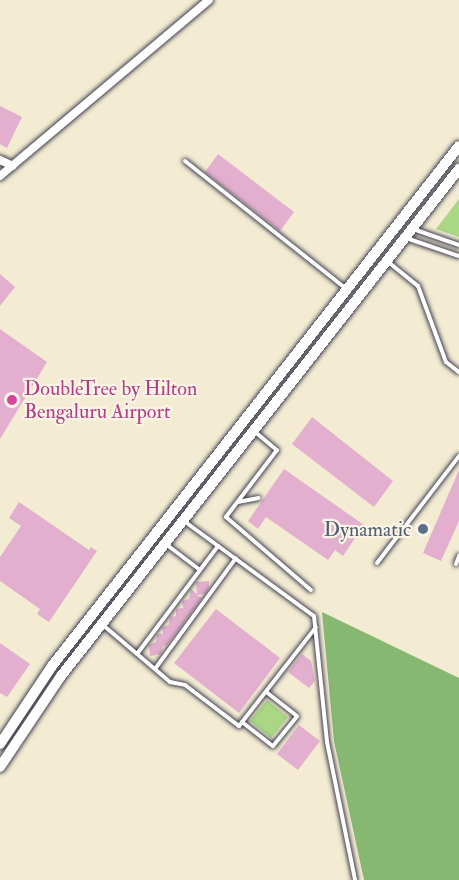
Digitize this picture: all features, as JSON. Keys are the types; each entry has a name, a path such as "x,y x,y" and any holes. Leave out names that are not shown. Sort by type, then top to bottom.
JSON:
{"street":[{"path":"0,176 209,0"},
{"path":"0,744 52,666 459,146"},
{"path":"0,160 13,166"},
{"path":"0,767 102,625 459,169"}],"lane":[{"path":"185,161 346,288"},
{"path":"412,228 459,245"},
{"path":"405,238 459,256"},
{"path":"387,261 418,286 446,362 459,372"},
{"path":"254,431 277,450 225,517 311,590"},
{"path":"377,563 459,456"},
{"path":"237,502 260,498"},
{"path":"183,521 313,614 327,742 355,880"},
{"path":"165,544 200,570"},
{"path":"137,654 218,546"},
{"path":"456,564 459,555"},
{"path":"155,669 236,558"},
{"path":"102,625 170,682 185,684 239,726 316,627"},
{"path":"243,722 273,746 297,716 266,692"}],"green space":[{"path":"459,199 459,237 436,229"},
{"path":"322,612 459,678 459,880 364,880 334,741"},
{"path":"267,700 288,717 271,738 250,721"}],"building":[{"path":"0,106 22,117 7,148 0,144"},
{"path":"218,154 294,212 280,231 205,172"},
{"path":"0,274 15,287 0,306"},
{"name":"DoubleTree by Hilton Bengaluru Airport","path":"0,329 47,362 0,439"},
{"path":"312,417 393,481 374,507 292,444"},
{"path":"284,469 364,525 343,556 335,550 328,560 266,517 258,529 248,521"},
{"path":"459,470 459,521 441,561 423,553"},
{"path":"19,502 89,550 91,547 97,551 49,622 37,614 40,609 0,581 0,557 21,526 9,518"},
{"path":"209,581 209,588 205,594 197,595 202,598 167,645 163,646 161,654 150,656 149,645 156,642 157,634 163,634 162,627 169,625 170,617 176,616 176,609 183,608 182,601 189,599 191,589 197,594 196,582"},
{"path":"216,609 280,658 239,713 174,663"},
{"path":"0,643 30,664 7,697 0,693"},
{"path":"302,654 311,661 315,681 309,688 288,672"},
{"path":"299,725 320,741 298,770 277,754"}],"place":[{"name":"DoubleTree by Hilton Bengaluru Airport","path":"12,400"},
{"name":"Dynamatic","path":"423,529"}]}
